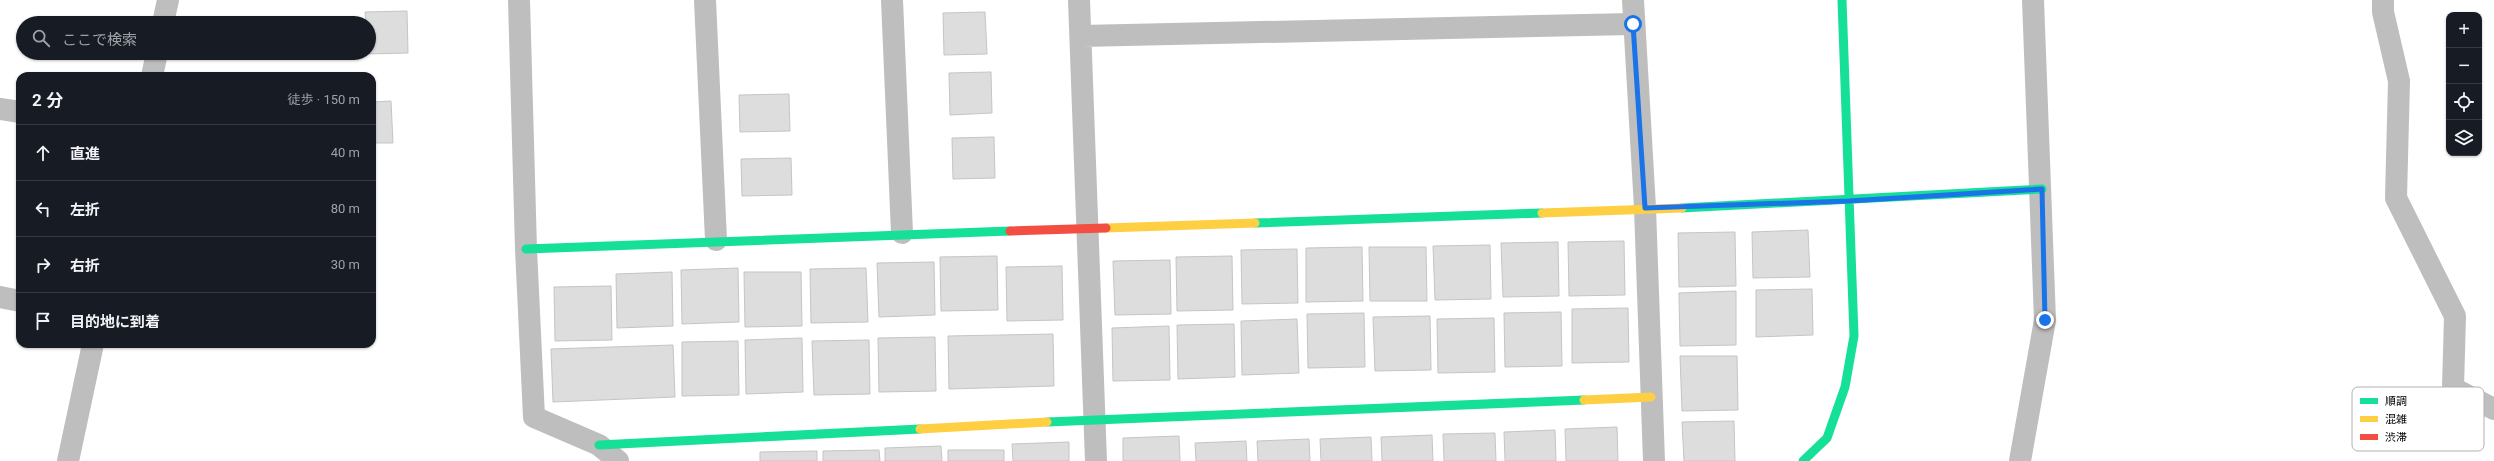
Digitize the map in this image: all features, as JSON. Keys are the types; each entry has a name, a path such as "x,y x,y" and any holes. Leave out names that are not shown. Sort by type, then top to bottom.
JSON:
{"street":[{"path":"165,16 168,0"},
{"path":"519,0 526,249 534,416 599,445 618,461"},
{"path":"705,0 716,240"},
{"path":"892,0 902,233"},
{"path":"1079,0 1086,228 1096,461"},
{"path":"1633,0 1633,24 1645,208 1654,461"},
{"path":"1803,461 1827,438 1845,387 1854,336 1842,0"},
{"path":"2020,461 2045,320 2042,189 2033,0"},
{"path":"2384,0 2383,12 2399,81 2396,198 2455,316 2453,387"},
{"path":"1080,36 1633,24"},
{"path":"153,72 155,60"},
{"path":"0,108 16,111"},
{"path":"526,249 902,233 1086,228 1849,201 2042,189"},
{"path":"0,297 16,300"},
{"path":"68,461 92,348"},
{"path":"599,445 1094,420 1651,397"},
{"path":"2484,404 2494,409"}],"building":[{"path":"407,11 408,53 376,54 376,16 365,16 365,12"},
{"path":"985,12 987,54 944,55 943,13"},
{"path":"991,72 992,113 950,115 949,73"},
{"path":"789,94 790,131 740,132 739,95"},
{"path":"391,101 393,143 376,143 376,102"},
{"path":"994,137 995,178 953,179 952,138"},
{"path":"791,158 792,195 742,196 741,159"},
{"path":"1808,230 1810,277 1753,278 1752,232"},
{"path":"1735,232 1736,286 1679,287 1678,233"},
{"path":"1624,241 1625,295 1569,296 1568,242"},
{"path":"1558,242 1559,296 1503,297 1501,243"},
{"path":"1490,245 1491,299 1435,300 1433,246"},
{"path":"1362,247 1363,301 1306,302 1306,248"},
{"path":"1369,247 1426,247 1427,301 1370,301"},
{"path":"1297,249 1298,303 1242,304 1241,250"},
{"path":"997,256 998,310 941,311 940,257"},
{"path":"1232,256 1233,310 1177,311 1176,257"},
{"path":"1170,260 1171,314 1115,315 1113,261"},
{"path":"934,262 935,315 879,317 877,263"},
{"path":"1062,266 1063,320 1007,321 1006,267"},
{"path":"738,268 739,322 682,324 681,270"},
{"path":"866,268 868,322 811,323 810,269"},
{"path":"672,272 673,326 617,328 616,274"},
{"path":"744,272 801,272 802,326 745,327"},
{"path":"611,286 612,340 555,341 554,287"},
{"path":"1812,289 1813,335 1756,337 1756,290"},
{"path":"1736,291 1736,345 1680,346 1679,293"},
{"path":"1628,308 1629,362 1572,363 1572,309"},
{"path":"1561,312 1562,366 1505,367 1504,313"},
{"path":"1364,313 1365,367 1308,368 1307,314"},
{"path":"1430,316 1431,370 1375,371 1373,317"},
{"path":"1494,318 1495,372 1438,373 1437,319"},
{"path":"1297,319 1299,373 1242,375 1241,321"},
{"path":"1234,324 1235,377 1178,379 1177,325"},
{"path":"1169,326 1170,380 1113,381 1112,328"},
{"path":"1053,334 1054,386 949,389 948,336"},
{"path":"935,337 936,391 879,392 878,338"},
{"path":"802,338 803,392 746,394 745,340"},
{"path":"869,340 870,394 814,395 812,341"},
{"path":"738,341 739,395 682,396 682,342"},
{"path":"673,345 675,397 553,402 551,349"},
{"path":"1680,356 1737,356 1738,410 1682,411"},
{"path":"1734,421 1735,461 1684,461 1682,422"},
{"path":"1617,427 1618,461 1566,461 1565,429"},
{"path":"1555,430 1556,461 1505,461 1504,432"},
{"path":"1495,433 1496,461 1444,461 1443,434"},
{"path":"1432,435 1433,461 1382,461 1381,437"},
{"path":"1179,436 1180,461 1123,461 1123,438"},
{"path":"1371,437 1372,461 1321,461 1320,439"},
{"path":"1309,439 1310,461 1258,461 1257,441"},
{"path":"1246,441 1247,461 1196,461 1195,443"},
{"path":"1069,442 1069,461 1013,461 1012,444"},
{"path":"941,446 942,461 885,461 885,448"},
{"path":"879,450 880,461 823,461 823,451"},
{"path":"948,450 1004,450 1004,461 948,461"},
{"path":"817,451 817,461 760,461 760,452"}],"traffic: fast":[{"path":"1803,461 1827,438 1845,387 1854,336 1842,0"},
{"path":"1682,208 2042,189"},
{"path":"1255,223 1542,213"},
{"path":"526,249 1010,231"},
{"path":"1047,422 1584,400"},
{"path":"599,445 920,429"}],"traffic: slow":[{"path":"1542,213 1682,208"},
{"path":"1106,228 1255,223"},
{"path":"1584,400 1651,397"},
{"path":"920,429 1047,422"}],"traffic: jam":[{"path":"1010,231 1106,228"}],"route":[{"path":"1633,24 1645,208 1849,201 2042,189 2045,320"}]}
